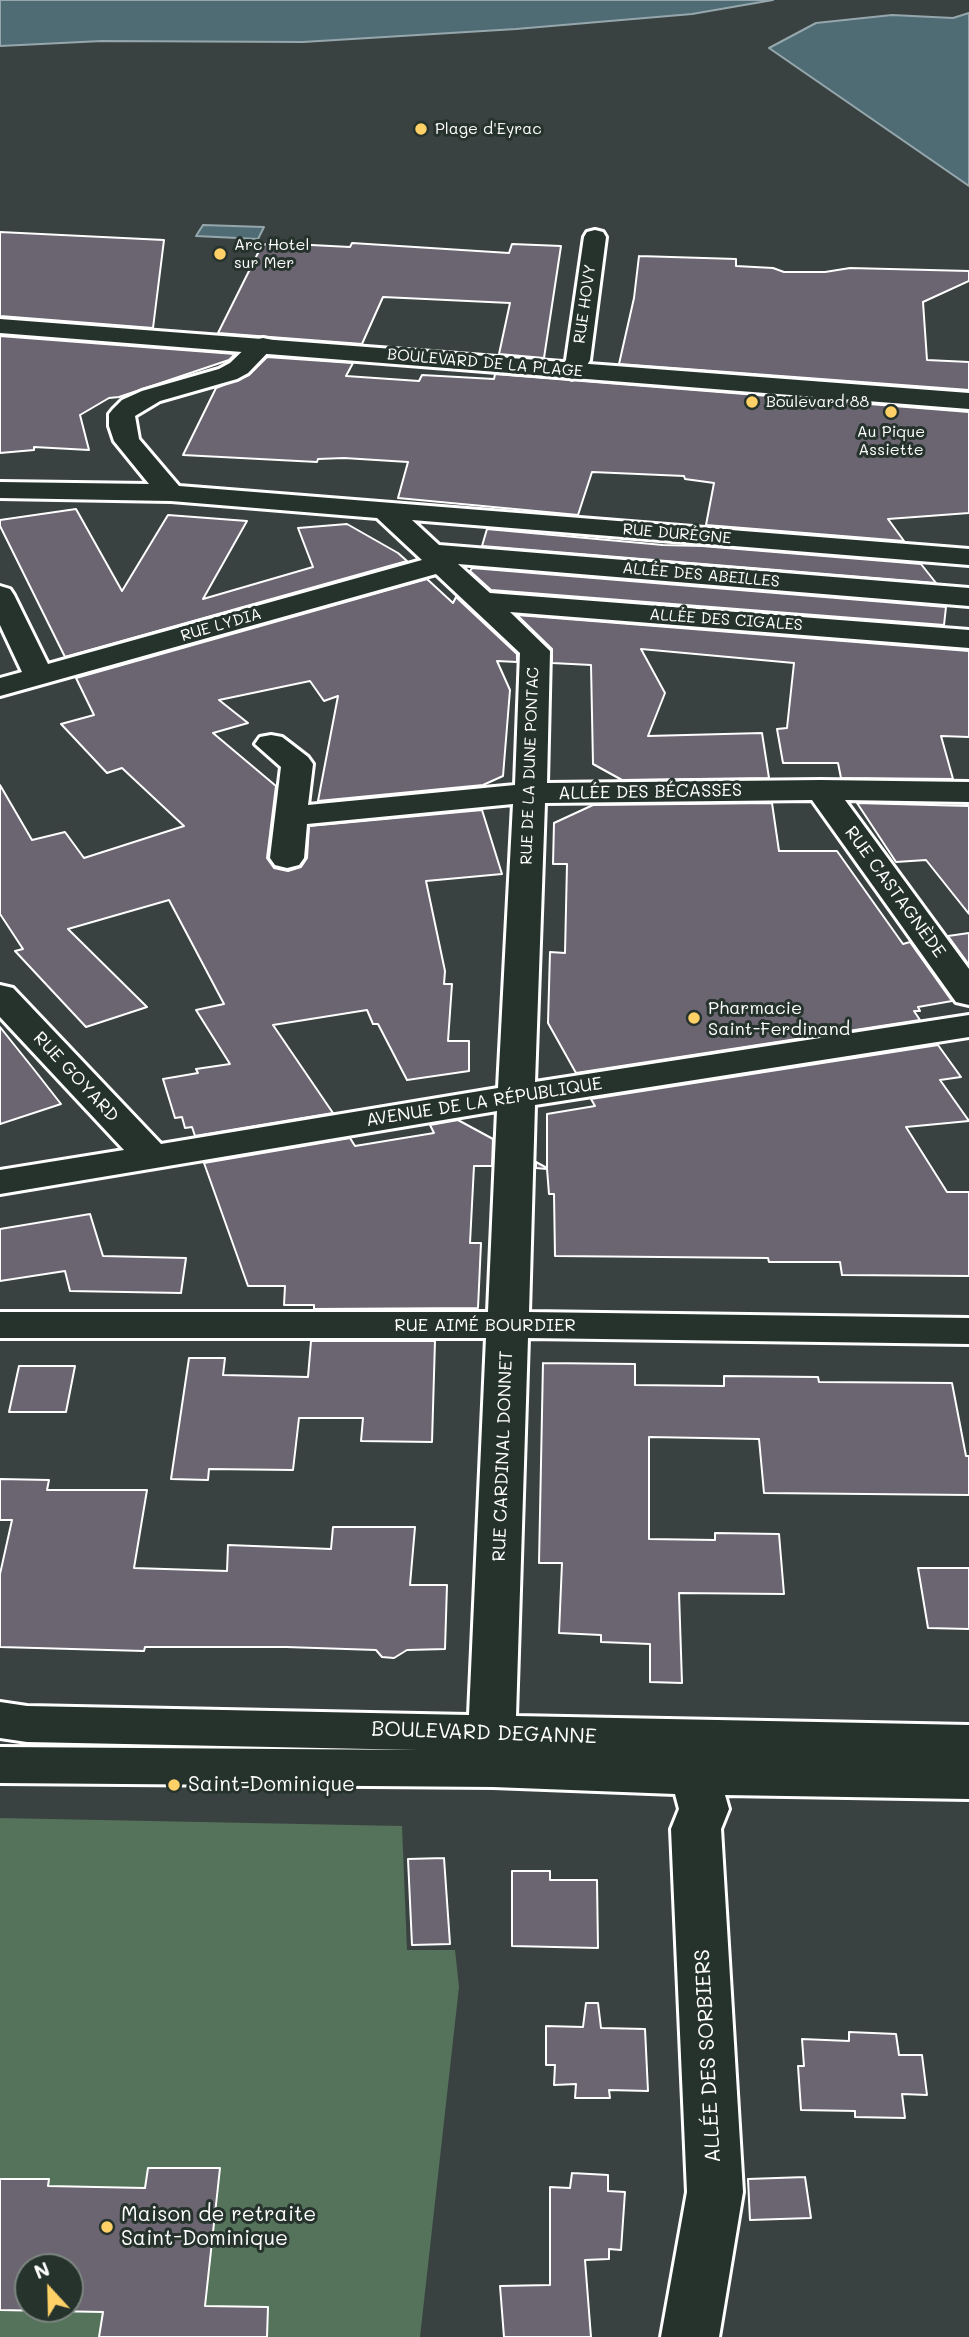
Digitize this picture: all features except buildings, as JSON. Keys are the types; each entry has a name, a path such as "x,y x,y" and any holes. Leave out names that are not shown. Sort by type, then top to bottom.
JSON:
{"street":[{"name":"RUE HOVY","path":"572,371 578,360 595,237"},
{"name":"BOULEVARD DE LA PLAGE","path":"0,326 969,401"},
{"path":"171,493 127,441 122,426 122,414 131,405 151,396 228,374 239,368 263,345"},
{"path":"0,490 171,493 385,510"},
{"name":"RUE DURÉGNE","path":"385,510 969,557"},
{"name":"RUE DE LA DUNE PONTAC","path":"385,510 535,651 517,1096"},
{"path":"933,554 969,596"},
{"name":"ALLÉE DES ABEILLES","path":"438,558 969,596"},
{"name":"RUE LYDIA","path":"0,687 438,558"},
{"path":"0,595 39,676"},
{"name":"ALLÉE DES CIGALES","path":"483,601 969,639"},
{"path":"271,744 297,764 287,858"},
{"name":"ALLÉE DES BÉCASSES","path":"291,816 531,793 821,790 969,792"},
{"name":"RUE CASTAGNÈDE","path":"821,790 969,994"},
{"name":"RUE GOYARD","path":"0,996 153,1158"},
{"name":"AVENUE DE LA RÉPUBLIQUE","path":"0,1182 517,1096 969,1026"},
{"name":"RUE CARDINAL DONNET","path":"492,1731 517,1096"},
{"name":"RUE AIMÉ BOURDIER","path":"0,1325 509,1325 969,1331"},
{"name":"BOULEVARD DEGANNE","path":"0,1720 27,1724 969,1742"},
{"name":"BOULEVARD DEGANNE","path":"0,1765 493,1769 695,1776 969,1780"},
{"name":"ALLÉE DES SORBIERS","path":"690,2337 715,2192 696,1829 704,1809 695,1776"}],"green space":[{"path":"0,1818 402,1826 407,1950 455,1950 459,1987 420,2337 0,2337"}],"water":[{"path":"0,0 773,0 692,14 516,29 303,42 102,41 0,46"},
{"path":"969,13 969,186 769,48 816,23 892,15 953,18"},
{"path":"203,225 264,227 258,239 196,236"}],"place":[{"name":"Plage d'Eyrac","path":"421,129"},
{"name":"Arc Hotel sur Mer","path":"220,254"},
{"name":"Boulevard 88","path":"752,402"},
{"name":"Au Pique Assiette","path":"891,412"},
{"name":"Pharmacie Saint-Ferdinand","path":"694,1018"},
{"name":"Saint-Dominique","path":"174,1785"},
{"name":"Maison de retraite Saint-Dominique","path":"107,2227"}]}
